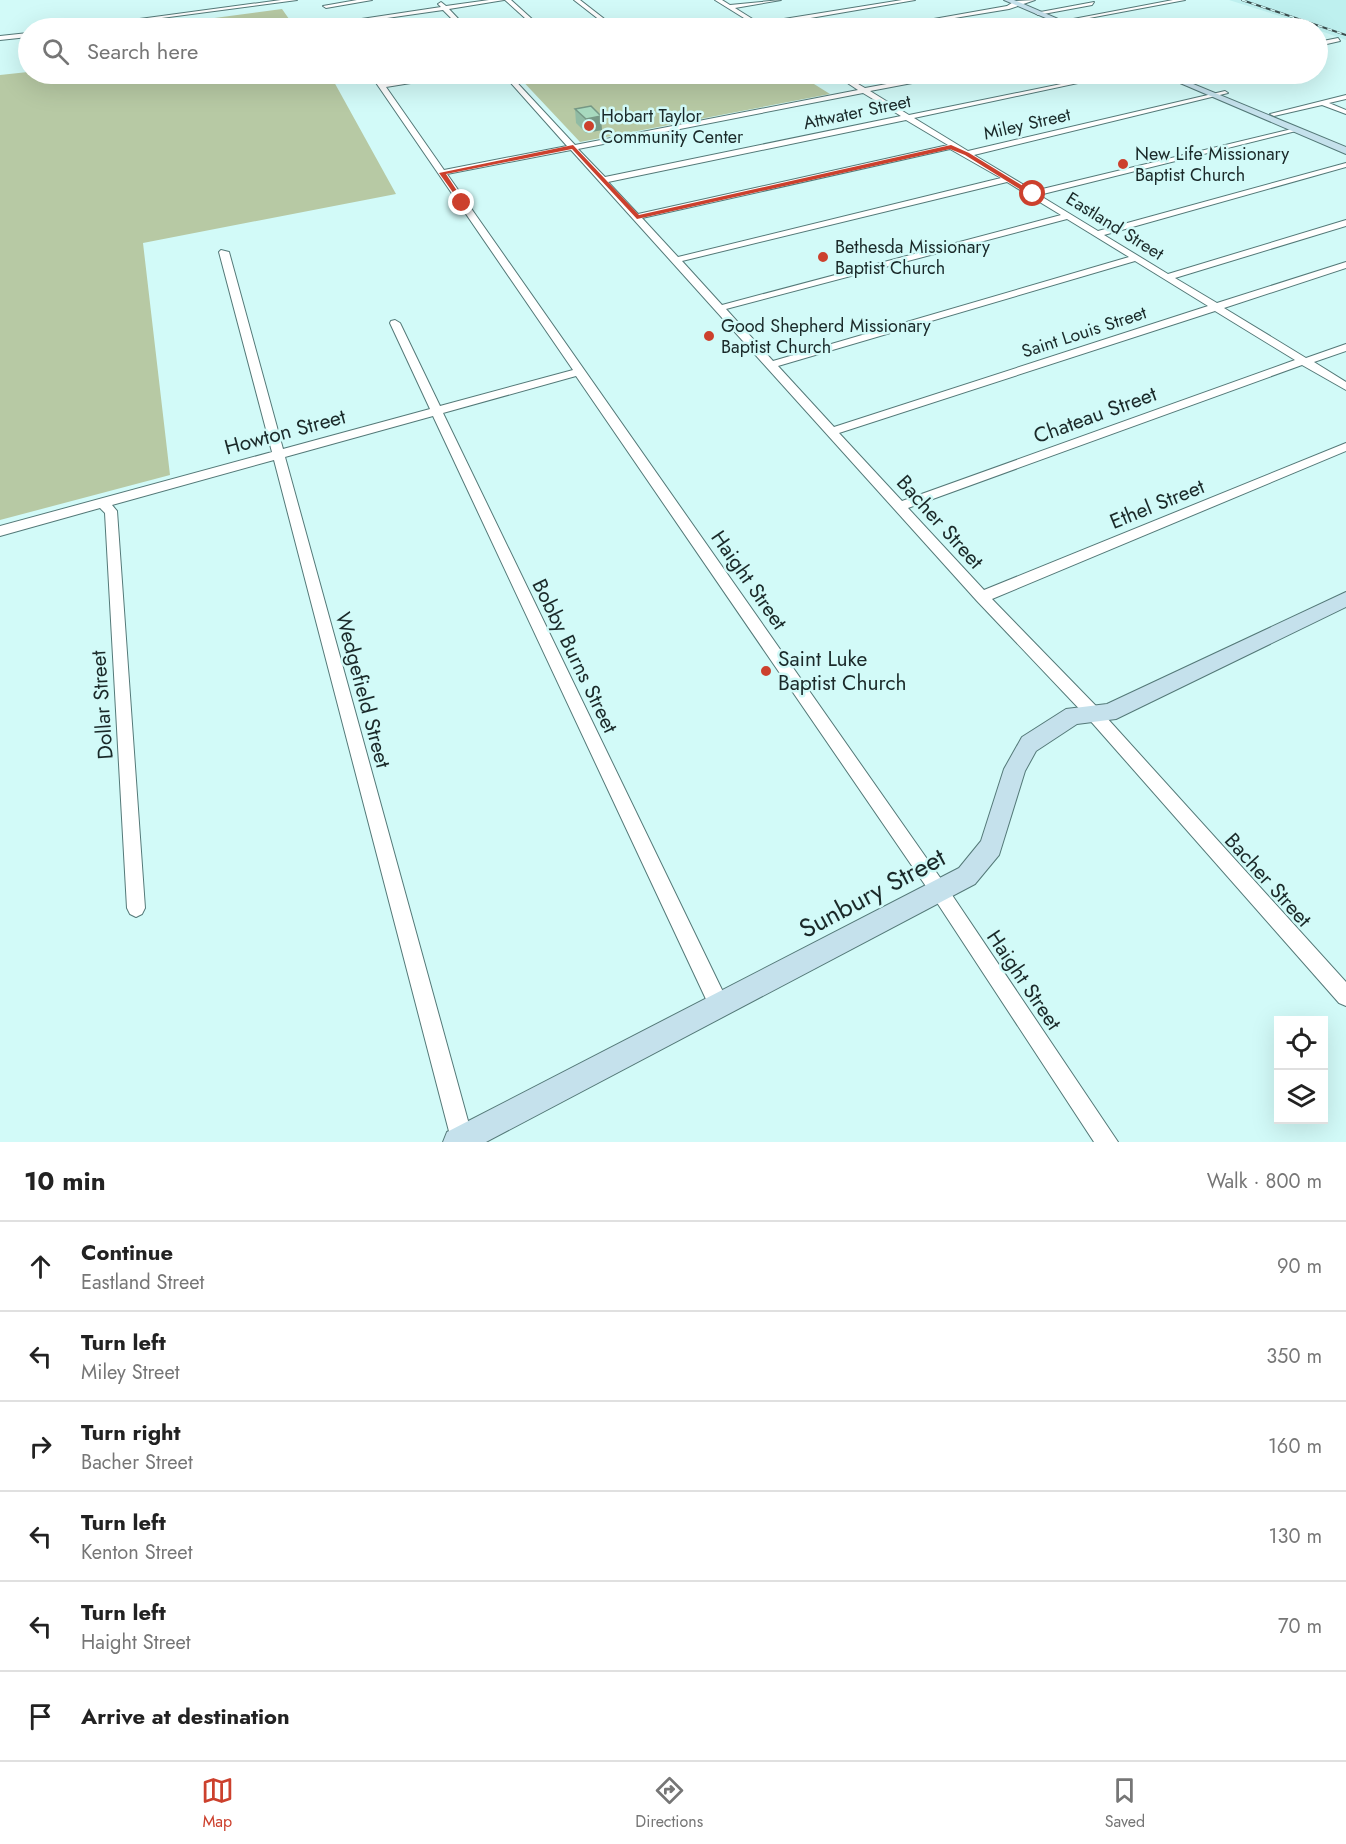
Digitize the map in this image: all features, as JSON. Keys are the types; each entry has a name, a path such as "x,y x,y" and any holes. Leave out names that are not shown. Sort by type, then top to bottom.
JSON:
{"main road":[{"path":"994,0 1011,3 1046,18"},
{"path":"1011,3 1040,18"},
{"path":"1186,84 1346,151"},
{"path":"1206,84 1346,143"},
{"path":"1262,116 1274,114"},
{"name":"Sunbury Street","path":"460,1141 967,876 991,847 1015,769 1029,744 1072,715 1092,712 1109,713 1346,599"}],"street":[{"path":"154,18 294,0"},
{"path":"321,0 334,18"},
{"path":"326,6 369,0"},
{"path":"438,0 454,18"},
{"path":"389,18 501,0"},
{"path":"508,0 528,18"},
{"path":"577,0 600,18"},
{"path":"718,0 747,18"},
{"path":"730,7 778,0"},
{"path":"811,18 912,0"},
{"path":"935,18 1032,0"},
{"path":"1098,18 1182,0"},
{"path":"1038,13 1092,3"},
{"path":"0,39 18,36"},
{"path":"1328,42 1338,40"},
{"name":"Haight Street","path":"380,84 940,892 1107,1142"},
{"name":"Bacher Street","path":"515,84 982,597 1092,712 1346,996"},
{"name":"Eastland Street","path":"853,84 1346,387"},
{"path":"442,173 895,84"},
{"name":"Attwater Street","path":"604,180 1068,84"},
{"name":"Miley Street","path":"637,217 951,147 967,154 1226,93"},
{"path":"1274,114 1346,97"},
{"path":"1323,103 1346,112"},
{"path":"1033,194 1296,130"},
{"path":"1097,234 1346,165"},
{"path":"676,260 1008,179"},
{"path":"720,308 1069,216"},
{"path":"1167,277 1346,223"},
{"name":"Wedgefield Street","path":"224,252 460,1141"},
{"path":"771,365 1136,258"},
{"name":"Saint Louis Street","path":"832,430 1346,265"},
{"name":"Bobby Burns Street","path":"395,323 435,412 719,1005"},
{"name":"Chateau Street","path":"900,506 1346,347"},
{"name":"Howton Street","path":"0,531 579,372"},
{"name":"Ethel Street","path":"982,597 1346,447"},
{"name":"Dollar Street","path":"102,503 111,512 136,908"}],"shaded area":[{"path":"1229,0 1346,0 1346,40 1328,34 1328,18 1286,18"}],"green space":[{"path":"282,9 288,18 214,18"},
{"path":"18,73 18,84 335,84 396,194 143,243 170,475 0,520 0,75"},
{"path":"525,84 814,84 830,94 580,142"}],"building":[{"path":"591,106 601,116 586,119 575,109"}],"railway":[{"path":"1242,0 1295,18"},
{"path":"1328,29 1346,35"}],"place":[{"name":"Hobart Taylor Community Center","path":"589,126"},
{"name":"New Life Missionary Baptist Church","path":"1123,164"},
{"name":"Bethesda Missionary Baptist Church","path":"823,257"},
{"name":"Good Shepherd Missionary Baptist Church","path":"709,336"},
{"name":"Saint Luke Baptist Church","path":"766,671"}],"route":[{"path":"462,203 442,173 573,147 637,217 951,147 967,154 1033,194"}]}
